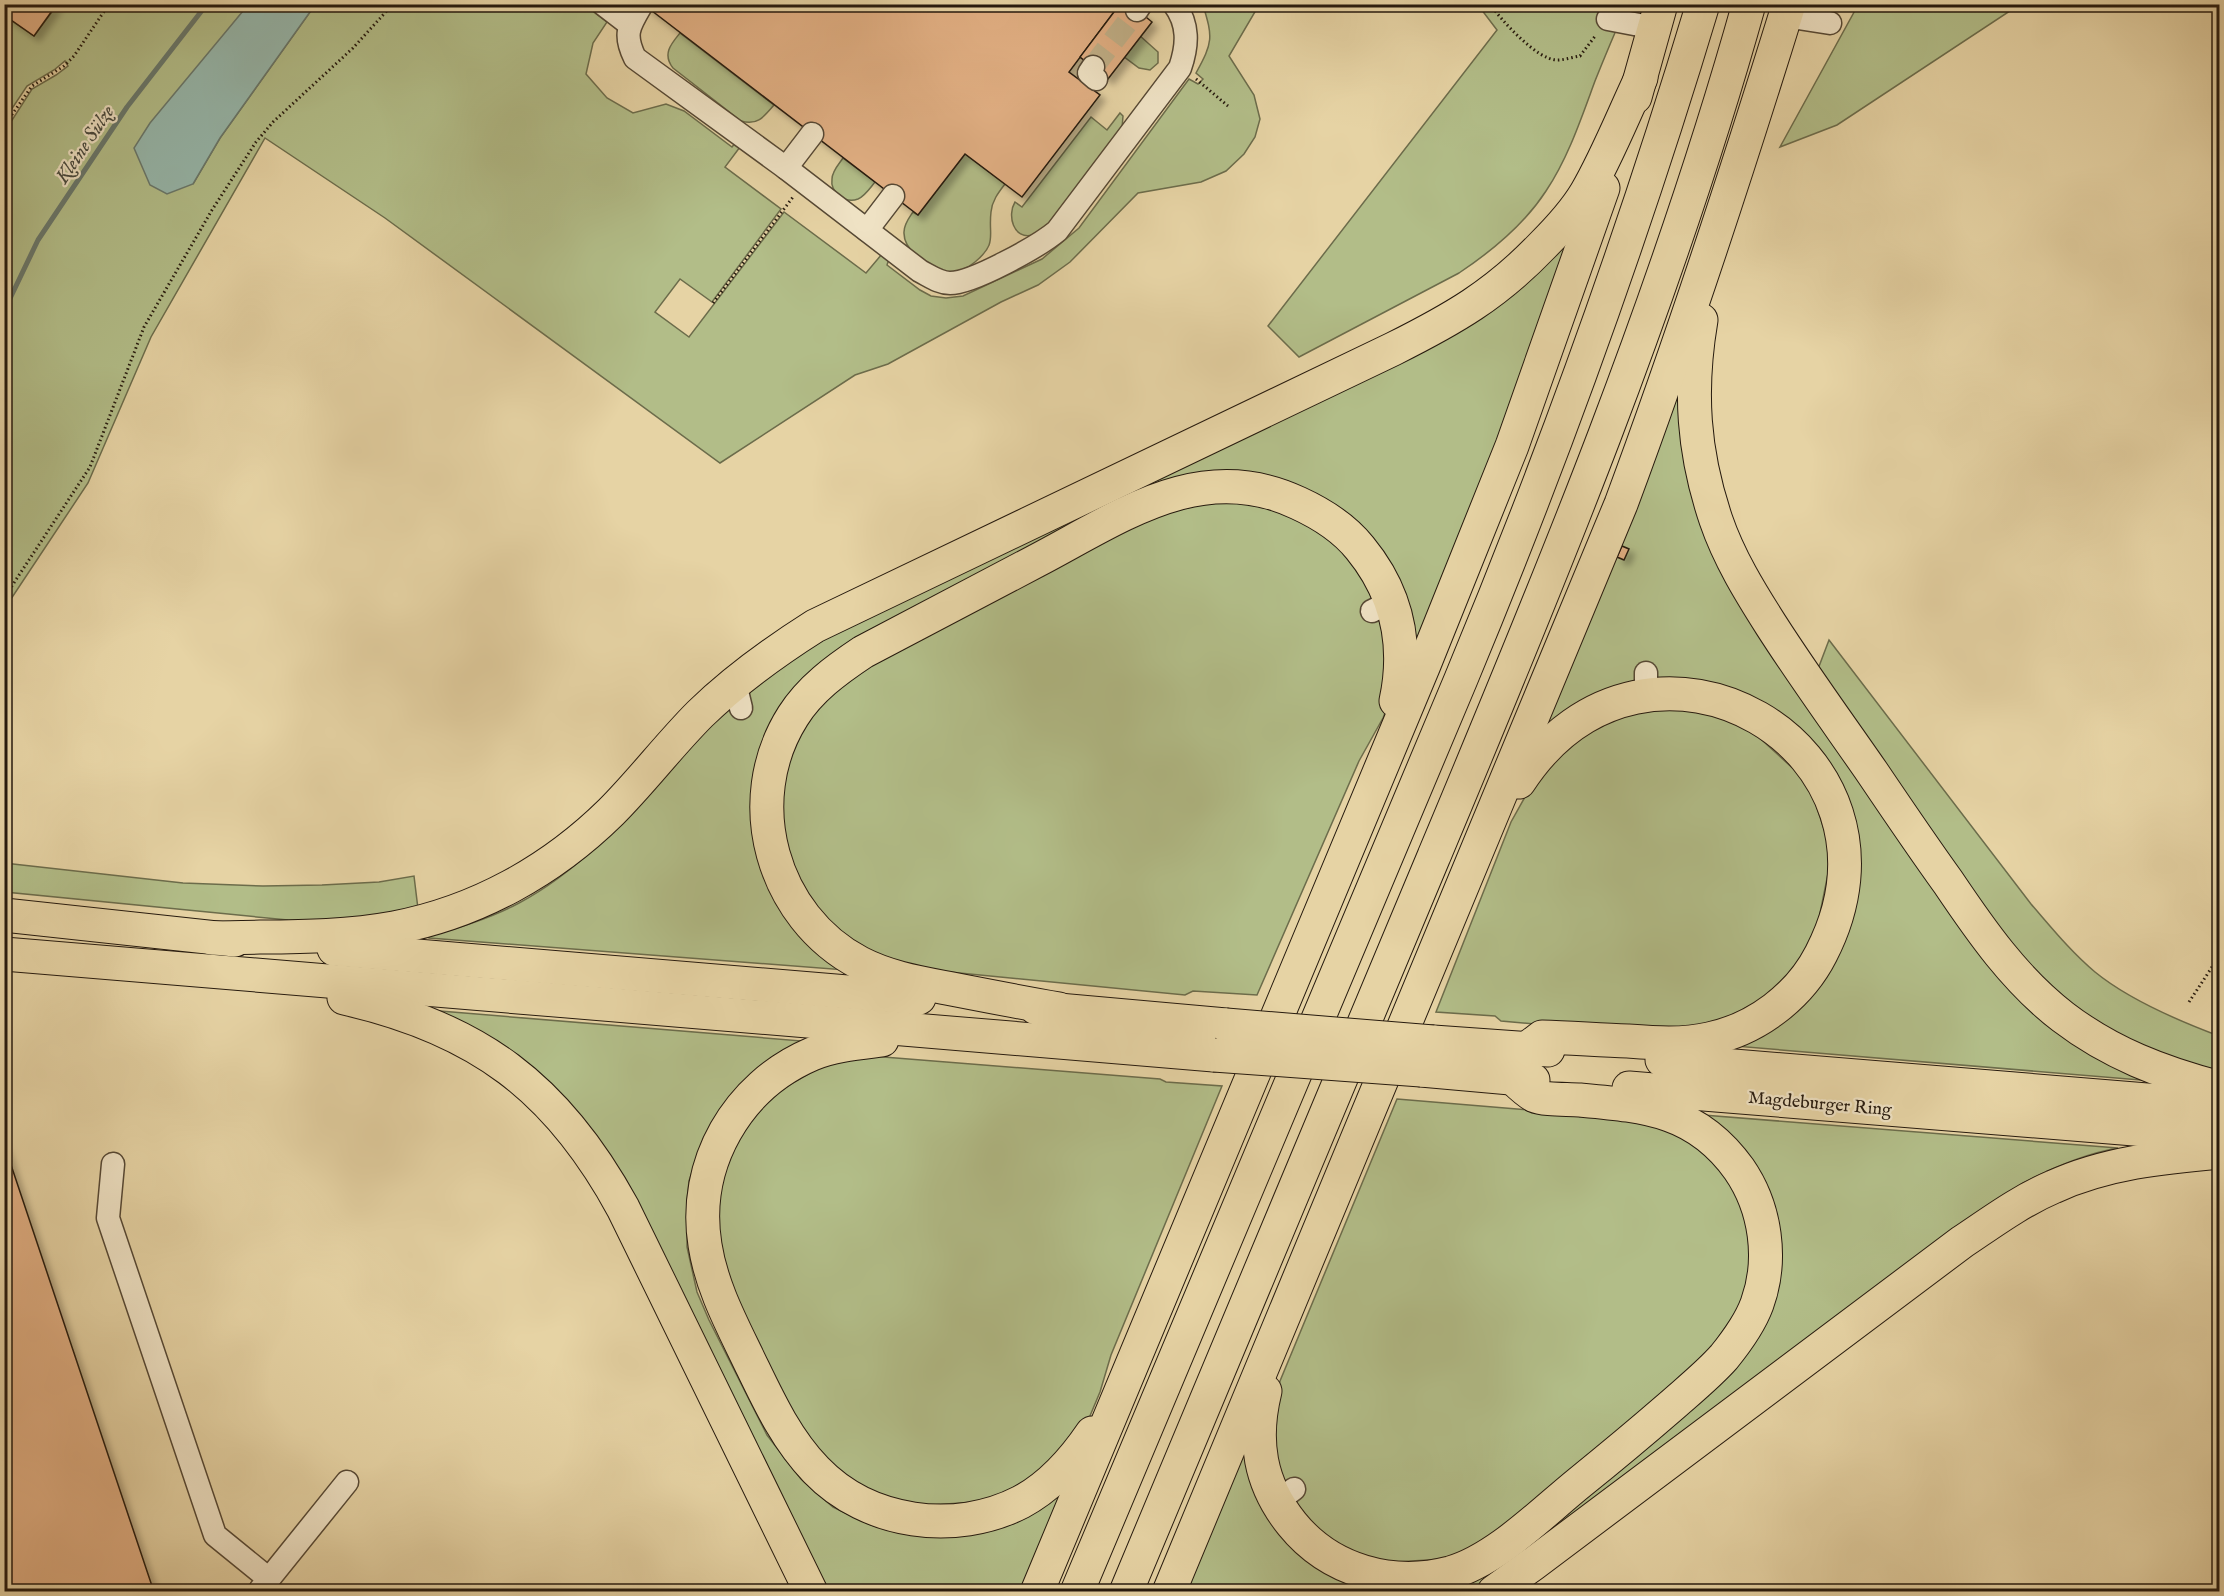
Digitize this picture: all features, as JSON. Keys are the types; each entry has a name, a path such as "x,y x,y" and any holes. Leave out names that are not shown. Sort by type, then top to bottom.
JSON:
{"highway":[{"path":"1077,1592 1518,540 1612,287 1662,140 1703,4"},
{"path":"1126,1592 1514,665 1584,491 1661,282 1718,109 1749,4"},
{"path":"1169,1592 1621,504 1653,418 1787,10"},
{"path":"1037,1592 1375,782 1520,426 1641,78 1658,16"},
{"path":"212,938 348,933 394,928 457,910 517,884 552,862 613,810 687,728 738,696 767,657 838,613 1393,349 1481,301 1525,264 1577,206 1599,169 1641,78"},
{"path":"1714,236 1695,363 1693,396 1695,431 1702,475 1717,523 1749,589 1789,652 1972,917 2017,974 2061,1016 2112,1050 2175,1076 2220,1088"},
{"path":"1059,1010 891,976 860,963 822,937 807,921 784,886 776,869 769,840 766,810 775,754 786,726 803,702 822,682 863,652 1133,510 1184,491 1228,486 1257,490 1289,499 1334,523 1347,534 1377,571 1389,597 1401,637 1402,670 1396,705 1375,782"},
{"path":"1474,859 1512,792 1536,757 1550,742 1586,715 1639,697 1688,694 1724,701 1757,717 1799,749 1824,786 1840,828 1844,870 1835,919 1828,941 1816,963 1793,993 1764,1016 1728,1034 1708,1040 1659,1043 1542,1036 1526,1048"},
{"path":"4,915 212,938 532,967 1226,1025 1427,1056"},
{"path":"4,954 1214,1055 1427,1056"},
{"path":"228,973 377,1006 446,1030 492,1057 552,1107 583,1144 620,1201 811,1592"},
{"path":"947,1031 840,1046 801,1059 778,1072 756,1090 731,1120 716,1150 706,1179 703,1202 703,1235 707,1257 722,1305 773,1409 804,1457 829,1482 851,1498 873,1509 899,1517 922,1521 952,1520 993,1513 1014,1505 1054,1479 1085,1443 1127,1380"},
{"name":"Magdeburger Ring","path":"1427,1056 1526,1048 2220,1106"},
{"name":"Magdeburger Ring","path":"1427,1056 1513,1078 2220,1136"},
{"path":"1282,1319 1258,1428 1264,1473 1285,1495 1294,1527 1316,1548 1337,1561 1364,1573 1394,1579 1433,1577 1469,1566 1500,1547 1630,1442 1722,1359 1750,1318 1762,1287 1765,1260 1764,1233 1758,1206 1740,1170 1700,1130 1661,1111 1631,1105 1536,1097 1513,1078"},
{"path":"1494,1592 1962,1242 2020,1204 2053,1187 2098,1170 2157,1159 2220,1152"}],"lane":[{"path":"603,4 630,24"},
{"path":"642,4 630,24 629,45 635,58 786,168 920,271 938,281 950,283 982,273 1045,242 1058,231 1180,68 1185,52 1186,28 1174,4"},
{"path":"1787,10 1830,23"},
{"path":"1608,19 1658,16"},
{"path":"786,168 812,134"},
{"path":"867,230 894,196"},
{"path":"113,1164 108,1218 215,1535 264,1585 347,1482"}],"path":[{"path":"4,126 32,86 59,69 74,56 109,4"},
{"path":"4,598 90,467 144,327 212,210 256,142 273,122 354,48 393,4"},
{"path":"1490,4 1502,21 1528,45 1555,60 1580,56 1608,19"},
{"path":"1180,68 1200,81 1228,106"},
{"path":"713,303 804,182"},
{"path":"2189,1002 2220,956"}],"green space":[{"path":"57,5 248,5 217,44 193,184 220,138 315,5 589,5 587,7 607,22 593,43 586,74 607,98 633,113 666,104 684,111 732,147 736,142 740,147 725,167 781,209 712,302 680,279 655,312 689,337 784,212 866,273 882,254 889,259 887,265 931,296 946,298 963,296 1042,259 1079,228 1189,79 1198,84 1203,79 1196,73 1206,54 1210,33 1203,5 1259,5 1229,56 1254,95 1260,119 1255,137 1244,154 1226,171 1201,182 1138,193 1070,262 1038,285 1001,302 888,364 855,375 720,463 385,218 265,138 151,337 88,483 5,608 5,131 32,89 68,66 65,61 27,86 5,119 5,16 34,36"},
{"path":"1478,5 1627,5 1561,165 1537,203 1518,226 1459,273 1299,357 1268,326 1497,30"},
{"path":"1858,5 2019,5 1837,125 1780,147"},
{"path":"680,33 774,105 756,121 741,121 673,68 668,58 669,49"},
{"path":"1139,35 1158,52 1158,63 1150,70 1139,68 1123,56"},
{"path":"1120,113 1123,116 1122,128 1046,227 1033,235 1026,236 1016,230 1012,219 1015,202 1022,207 1091,117 1107,130"},
{"path":"965,154 1005,184 993,204 987,250 966,268 952,272 942,271 927,264 913,253 905,239 904,229 913,212 918,215"},
{"path":"843,158 875,182 858,199 848,200 839,196 833,188 833,173"},
{"path":"1576,230 1416,656 1413,619 1406,595 1323,498 1284,481 1254,475 855,642 755,803 845,970 429,938 429,936 497,913 550,884 605,838 740,698 825,638 1467,327 1526,283"},
{"path":"1691,331 1688,457 1909,845 2141,1076 2140,1080 1734,1046 1841,941 1852,908 1858,869 1759,702 1742,693 1703,683 1624,687 1596,696 1574,708 1546,730 1542,728"},
{"path":"1191,501 1269,503 1339,541 1385,615 1387,708 1359,761 1257,995 1193,991 1185,995 929,970 880,957 834,931 793,876 777,808 799,727 861,666 1133,522"},
{"path":"1829,640 2031,904 2078,956 2108,982 2138,1000 2219,1036 2219,1080 2187,1073 2045,992 1815,677"},
{"path":"1679,705 1742,722 1809,783 1832,854 1814,943 1780,990 1713,1025 1632,1033 1501,1021 1495,1016 1436,1012 1511,822 1535,779 1597,721"},
{"path":"4,863 183,883 263,886 379,882 414,876 418,909 357,922 288,920 5,892"},
{"path":"440,1011 814,1042 701,1146 689,1181 687,1200 687,1247 697,1292 767,1435 801,1479 833,1507 871,1525 913,1535 1063,1486 1023,1591 827,1591 626,1190"},
{"path":"871,1056 1222,1086 1111,1355 1100,1392 1087,1423 1062,1460 990,1501 916,1506 854,1485 800,1431 719,1266 719,1170 760,1102 829,1062"},
{"path":"1397,1099 1627,1118 1669,1127 1711,1155 1742,1202 1753,1260 1744,1300 1705,1357 1514,1520 1474,1547 1444,1559 1395,1562 1368,1558 1320,1537 1278,1479 1273,1407 1280,1381"},
{"path":"1703,1115 2118,1148 2069,1162 2023,1183 1487,1583 1472,1591 1425,1592 1568,1510 1779,1271"},
{"path":"1247,1427 1254,1478 1384,1592 1180,1592"}],"water":[{"path":"248,5 315,5 220,138 193,184 167,194 150,185 134,148 150,123"}],"building":[{"path":"4,4 57,4 34,36 4,15"},
{"path":"643,4 1120,4 1069,72 1100,95 1022,197 965,154 918,215"},
{"path":"1120,4 1130,4 1152,22 1108,79 1080,57"},
{"path":"1622,546 1629,549 1624,560 1617,557"},
{"path":"4,1144 154,1592 4,1592"}],"waterway":[{"name":"Kleine Sülze","path":"4,311 38,240 127,107 207,4"}],"tunnel":[{"path":"1093,67 1137,10"}]}
